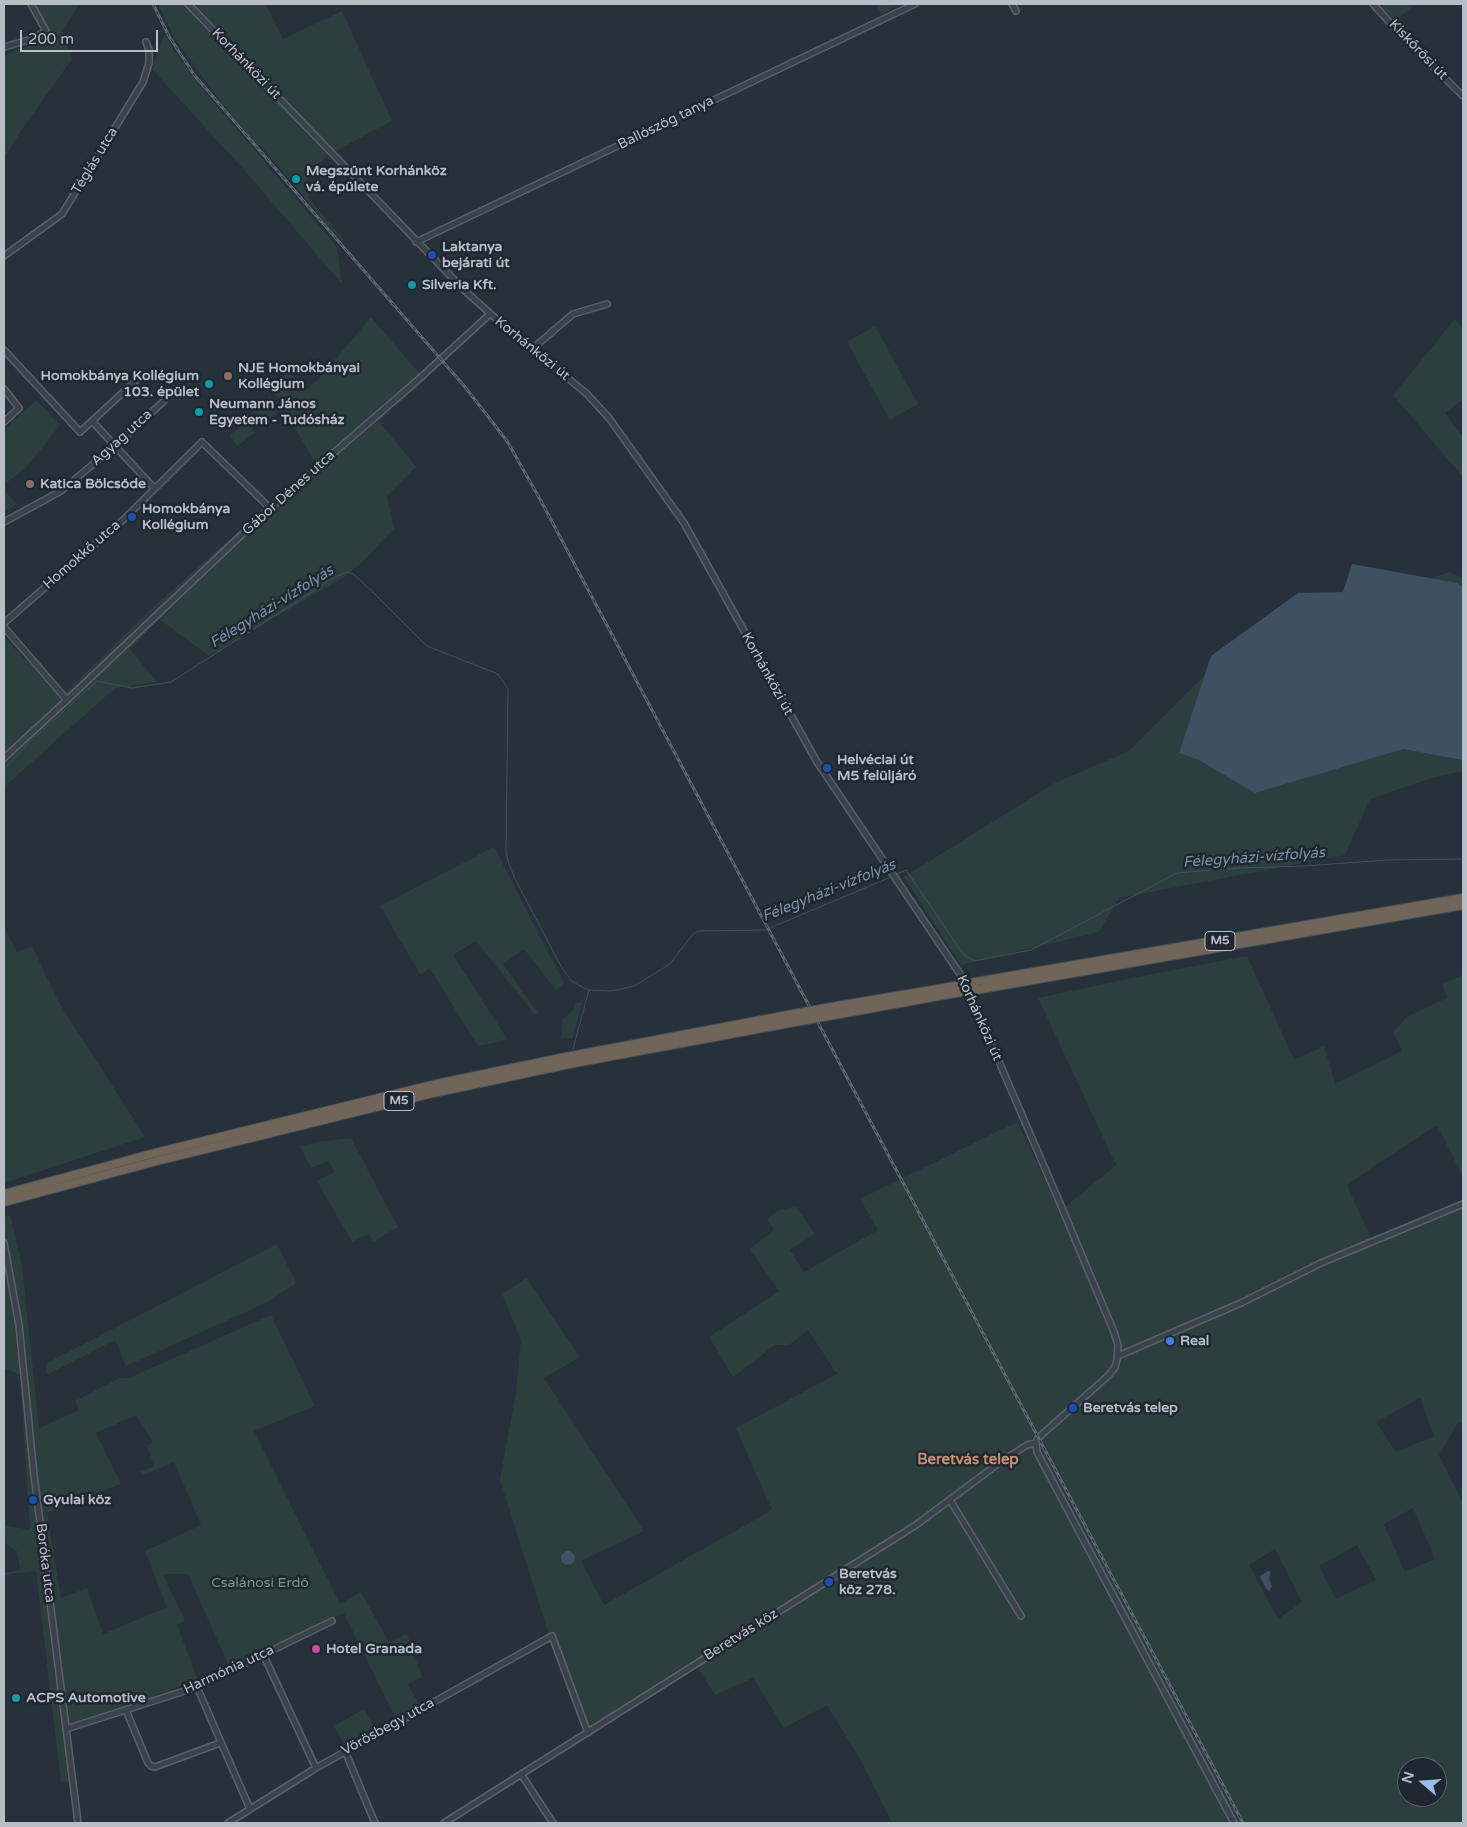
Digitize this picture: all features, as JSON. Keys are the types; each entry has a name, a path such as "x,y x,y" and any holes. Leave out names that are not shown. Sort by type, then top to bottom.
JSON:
{"highway":[{"name":"M5","path":"978,986 1463,898"},
{"name":"M5","path":"4,1194 174,1149 432,1085 570,1056 1463,905"},
{"name":"M5","path":"4,1202 166,1158 433,1093 800,1017"}],"street":[{"path":"4,47 32,39 46,31 31,4"},
{"name":"Korhánközi út","path":"188,4 464,290 598,404 684,523 817,762 953,963 971,996 1114,1332 1118,1345 1118,1356"},
{"name":"Ballószög tanya","path":"416,242 915,4"},
{"path":"1012,4 1016,11"},
{"name":"Kiskőrösi út","path":"1373,4 1408,42 1463,96"},
{"name":"Téglás utca","path":"4,256 62,214 143,82 149,63 149,50 146,42"},
{"path":"532,349 573,314 607,304"},
{"name":"Gábor Dénes utca","path":"4,758 68,700 270,508 419,379 490,314"},
{"path":"4,350 80,432 143,374"},
{"path":"4,389 20,408 4,422"},
{"name":"Agyag utca","path":"4,522 61,491 115,446 164,401"},
{"path":"92,421 154,488"},
{"name":"Homokkő utca","path":"4,623 123,520 202,442 270,508"},
{"path":"4,627 68,700"},
{"path":"1234,1823 1037,1452 1036,1443 1038,1438 1108,1376 1115,1367 1118,1356 1242,1303 1321,1264 1463,1204"},
{"name":"Boróka utca","path":"4,1243 19,1325 33,1467 78,1823"},
{"name":"Beretvás köz","path":"444,1823 916,1524 1027,1445 1036,1443"},
{"path":"950,1500 1021,1616"},
{"name":"Harmónia utca","path":"66,1729 197,1687 332,1622"},
{"name":"Vörösbegy utca","path":"228,1823 345,1751 552,1636 588,1733"},
{"path":"263,1654 316,1768"},
{"path":"197,1687 250,1809"},
{"path":"126,1710 148,1763 151,1766 155,1767 220,1743"},
{"path":"345,1751 375,1823"},
{"path":"521,1774 553,1823"}],"green space":[{"path":"34,4 79,4 62,32 72,59 4,158 4,56 53,35"},
{"path":"158,4 266,4 283,39 342,11 392,121 326,156 306,177 315,188 308,197 343,239 341,241 260,145 256,145 214,93 174,37"},
{"path":"876,4 902,4 881,14"},
{"path":"1379,4 1415,4 1395,22"},
{"path":"165,33 174,51 204,91 337,247 342,284 245,171 152,69"},
{"path":"371,317 425,380 379,421 416,467 387,496 394,529 347,575 209,656 159,619 130,649 157,682 115,688 4,787 4,639 61,697 149,611 315,463 284,409 286,407 269,389 288,372 306,390 318,380"},
{"path":"1455,319 1463,329 1463,399 1445,413 1463,438 1463,477 1393,395"},
{"path":"875,326 918,404 890,420 847,342"},
{"path":"270,396 281,409 261,427 250,415"},
{"path":"36,400 60,425 27,467 6,483 4,480 4,430"},
{"path":"246,422 255,432 238,446 229,436"},
{"path":"4,490 17,504 4,513"},
{"path":"1449,572 1463,578 1463,771 1432,778 1370,799 1345,855 1119,898 1099,932 961,965 904,877 1055,783 1129,751 1229,651"},
{"path":"494,847 564,983 556,990 524,949 503,964 538,1013 535,1015 476,941 453,955 508,1040 478,1046 430,969 420,974 380,906"},
{"path":"4,927 17,952 32,946 58,1001 145,1137 4,1183"},
{"path":"1247,956 1294,1060 1324,1046 1335,1084 1402,1051 1393,1032 1408,1016 1447,998 1442,984 1463,975 1463,1177 1437,1125 1347,1185 1374,1245 1463,1205 1463,1244 1461,1245 1463,1249 1463,1421 1457,1424 1439,1455 1463,1503 1463,1823 892,1823 860,1759 827,1705 784,1728 753,1678 715,1695 693,1660 585,1730 550,1638 500,1480 516,1392 521,1340 502,1294 526,1278 580,1357 544,1378 644,1531 581,1561 604,1605 772,1510 736,1428 837,1374 808,1330 789,1345 775,1345 733,1377 709,1337 779,1291 750,1249 774,1230 767,1219 778,1210 796,1207 815,1234 790,1250 804,1272 878,1230 860,1199 1017,1122 1060,1211 1116,1165 1038,998","holes":["1420,1398 1434,1436 1396,1452 1376,1422","1413,1508 1435,1559 1405,1572 1384,1524","1357,1545 1376,1580 1336,1599 1319,1566","1275,1549 1302,1602 1278,1619 1249,1565"]},
{"path":"582,1002 573,1038 561,1038 563,1019 574,1009 576,1003"},
{"path":"351,1138 398,1227 373,1242 369,1234 352,1242 317,1181 335,1172 328,1161 311,1168 300,1146"},
{"name":"Csalánosi Erdő","path":"10,1215 22,1266 39,1428 79,1410 75,1401 120,1378 129,1378 271,1315 315,1406 254,1431 340,1604 361,1592 389,1642 407,1634 422,1677 408,1684 421,1708 397,1722 344,1613 230,1668 188,1574 163,1574 185,1621 177,1625 198,1680 172,1689 171,1694 69,1724 75,1781 61,1782 36,1571 4,1575 4,1573 20,1570 17,1551 6,1544 4,1525 30,1530 20,1375 4,1368 4,1217","holes":["136,1415 153,1442 147,1446 154,1466 140,1472 142,1476 174,1462 201,1525 145,1551 167,1607 103,1634 87,1588 61,1598 47,1513 121,1484 96,1433"]},
{"path":"277,1244 296,1283 268,1302 126,1366 115,1340 46,1375 47,1363"},
{"path":"364,1709 376,1730 346,1747 334,1726"}],"water":[{"path":"1352,564 1457,583 1463,588 1463,760 1403,749 1255,793 1199,760 1179,753 1211,656 1298,593 1343,592"},
{"path":"565,1551 571,1551 575,1558 571,1565 565,1565 561,1561 561,1555"},
{"path":"1268,1571 1271,1572 1269,1578 1272,1586 1269,1591 1266,1589 1260,1576"}],"waterway":[{"name":"Félegyházi-vízfolyás","path":"4,769 35,737 97,681 132,688 171,682 335,577 347,572 353,574 374,593 427,646 498,674 508,689 506,852 508,861 515,879 562,968 572,981 580,986 589,990 612,991 634,986 670,964 693,934 698,931 765,930 891,877"},
{"name":"Félegyházi-vízfolyás","path":"895,875 906,870 963,954 974,961 1031,950 1177,873 1387,860 1463,859"},
{"path":"573,1049 589,990"}],"railway":[{"path":"153,4 170,38 195,76 465,387 507,441 541,501 1243,1823"}],"place":[{"name":"Megszűnt Korhánköz vá. épülete","path":"296,179"},
{"name":"Laktanya bejárati út","path":"432,255"},
{"name":"Silveria Kft.","path":"412,285"},
{"name":"NJE Homokbányai Kollégium","path":"228,376"},
{"name":"Homokbánya Kollégium 103. épület","path":"209,384"},
{"name":"Neumann János Egyetem - Tudósház","path":"199,412"},
{"name":"Katica Bölcsőde","path":"30,484"},
{"name":"Homokbánya Kollégium","path":"132,517"},
{"name":"Helvéciai út M5 felüljáró","path":"827,768"},
{"name":"Real","path":"1170,1341"},
{"name":"Beretvás telep","path":"1073,1408"},
{"name":"Gyulai köz","path":"33,1500"},
{"name":"Beretvás köz 278.","path":"829,1582"},
{"name":"Hotel Granada","path":"316,1649"},
{"name":"ACPS Automotive","path":"16,1698"}],"district":[{"name":"Beretvás telep","path":"968,1460"}]}
